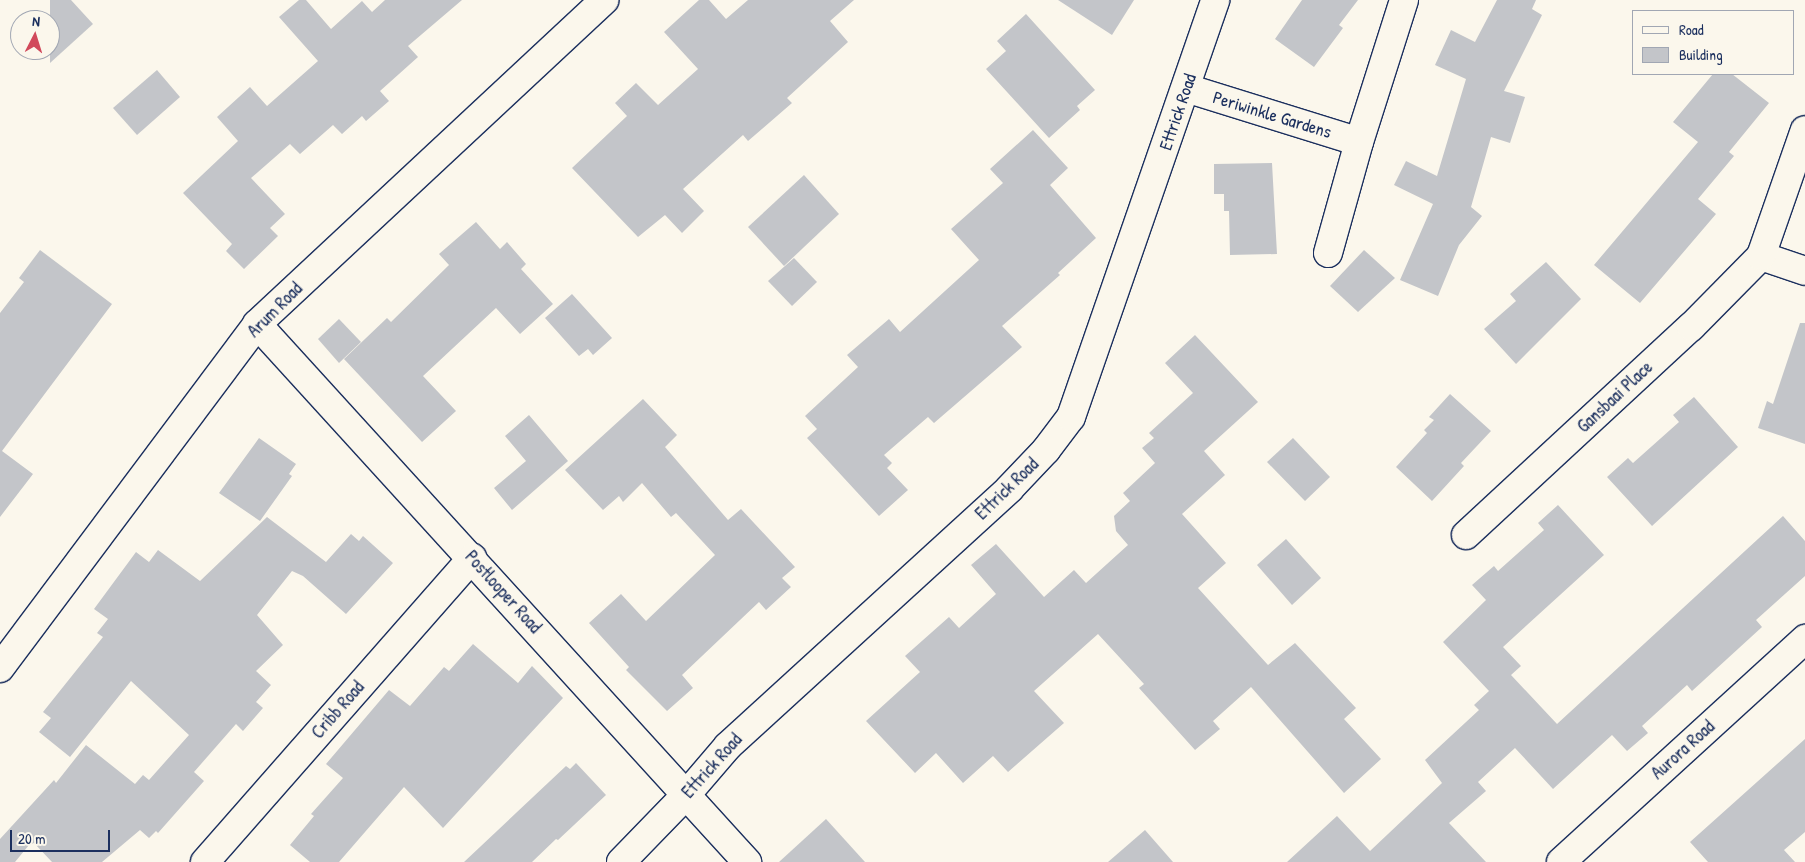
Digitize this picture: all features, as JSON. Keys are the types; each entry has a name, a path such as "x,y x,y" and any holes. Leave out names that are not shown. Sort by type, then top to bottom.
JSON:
{"street":[{"name":"Arum Road","path":"0,668 257,324 605,0"},
{"name":"Ettrick Road","path":"621,862 686,796 728,746 1009,489 1046,450 1072,417 1215,0"},
{"path":"1328,253 1359,142 1404,0"},
{"name":"Periwinkle Gardens","path":"1186,88 1359,142"},
{"name":"Gansbaai Place","path":"1466,535 1690,326 1762,256 1805,130"},
{"path":"1762,256 1805,272"},
{"name":"Postlooper Road","path":"257,324 747,862"},
{"name":"Cribb Road","path":"205,862 472,558"},
{"name":"Aurora Road","path":"1561,862 1805,639"}],"building":[{"path":"50,0 71,0 93,24 60,54 60,10 50,10"},
{"path":"299,0 306,0 331,29 362,1 372,12 385,0 462,0 408,46 418,57 380,91 389,101 366,121 362,116 342,134 333,125 300,154 290,144 251,178 285,214 270,228 278,236 244,269 226,251 232,244 183,193 238,141 217,117 250,87 267,106 318,61 279,17"},
{"path":"699,0 709,0 726,19 748,0 854,0 830,21 848,42 787,98 792,103 748,141 743,135 683,189 704,211 682,233 665,215 638,237 572,168 627,116 615,103 636,83 658,105 698,69 664,32"},
{"path":"1058,0 1134,0 1112,35"},
{"path":"1302,0 1358,0 1339,25 1343,28 1314,67 1275,39"},
{"path":"1497,0 1536,0 1532,9 1542,15 1504,91 1525,97 1510,143 1491,137 1471,207 1482,216 1459,245 1438,296 1400,280 1433,204 1394,185 1406,161 1437,176 1466,79 1435,65 1451,30 1475,42"},
{"path":"1026,14 1095,90 1077,106 1080,110 1049,138 986,69 1006,51 997,41"},
{"path":"157,70 180,97 137,135 113,108"},
{"path":"1712,75 1733,75 1769,103 1729,152 1734,156 1698,199 1716,214 1640,303 1594,265 1698,142 1673,122"},
{"path":"1033,130 1068,168 1050,185 1096,238 1058,273 1060,275 1002,326 1022,347 934,423 928,417 884,455 892,463 887,468 908,490 879,516 807,438 817,429 805,416 858,367 847,355 889,319 900,332 979,260 951,229 1003,183 990,169"},
{"path":"1272,163 1277,254 1230,255 1229,211 1224,211 1224,194 1214,194 1214,164"},
{"path":"804,175 839,214 784,266 748,227"},
{"path":"476,222 500,249 507,242 526,264 521,269 553,304 520,334 496,308 423,376 456,411 422,442 344,359 387,318 391,322 449,265 439,254"},
{"path":"40,250 112,304 2,451 33,474 0,517 0,313 24,282 19,278"},
{"path":"1364,250 1395,278 1358,312 1330,286"},
{"path":"794,258 817,282 792,306 768,281"},
{"path":"1546,262 1581,299 1516,364 1484,329 1516,301 1510,294"},
{"path":"572,294 612,338 593,355 588,349 579,356 545,318"},
{"path":"339,319 361,342 339,363 318,339"},
{"path":"1800,323 1805,323 1805,444 1758,428 1767,401 1773,404"},
{"path":"1195,335 1258,402 1204,451 1225,475 1182,514 1226,563 1198,588 1268,665 1295,643 1356,708 1344,719 1381,759 1344,793 1251,687 1213,721 1220,729 1195,750 1139,688 1144,684 1098,634 1034,691 1064,723 1008,772 993,756 963,783 936,753 915,773 866,721 920,672 905,656 949,617 959,628 996,594 971,565 996,544 1044,597 1074,570 1086,583 1128,545 1116,531 1114,516 1130,501 1123,493 1155,463 1142,448 1154,438 1149,433 1193,393 1165,363"},
{"path":"1450,394 1491,431 1461,463 1464,466 1432,501 1396,467 1427,433 1424,430 1434,420 1429,417"},
{"path":"1694,397 1738,447 1652,526 1607,477 1628,458 1633,463 1679,422 1673,415"},
{"path":"643,399 677,435 665,447 728,520 741,509 795,567 782,578 791,587 766,610 759,602 682,675 693,688 667,711 626,670 629,667 589,623 621,594 646,621 715,555 676,513 671,517 642,483 623,502 619,496 603,510 565,470"},
{"path":"529,415 568,461 512,510 494,488 526,461 505,436"},
{"path":"259,438 296,464 289,474 292,476 260,521 219,493"},
{"path":"1293,438 1330,477 1305,501 1267,462"},
{"path":"1558,505 1604,555 1503,647 1521,666 1511,675 1557,724 1783,516 1805,541 1805,576 1756,620 1762,627 1692,691 1687,685 1642,726 1648,733 1627,751 1612,735 1553,789 1515,748 1478,782 1486,791 1449,823 1486,862 1287,862 1337,816 1370,851 1442,783 1425,760 1479,710 1474,705 1489,691 1443,642 1486,600 1472,585 1494,566 1498,571 1544,530 1538,523"},
{"path":"267,517 326,562 351,534 359,541 363,536 393,563 346,614 303,576 292,571 257,615 283,645 256,671 271,685 256,702 263,708 243,731 236,724 194,772 204,781 158,833 156,831 149,838 140,830 102,862 52,862 34,843 29,845 15,862 0,862 0,839 54,780 56,783 86,745 135,784 143,775 149,780 189,735 131,681 70,757 39,732 51,718 43,712 103,637 97,633 108,619 94,609 136,552 149,562 158,550 200,581"},
{"path":"1286,539 1321,578 1292,605 1257,565"},
{"path":"473,644 518,683 532,666 563,698 443,828 404,787 339,862 310,862 290,845 314,816 311,814 343,778 326,764 389,690 410,706 444,667 449,671"},
{"path":"1805,739 1805,832 1784,850 1795,862 1708,862 1690,842"},
{"path":"576,763 606,795 558,840 556,839 532,862 464,862 566,766 570,769"},
{"path":"826,819 865,862 779,862"},
{"path":"1145,830 1173,862 1108,862"}]}
